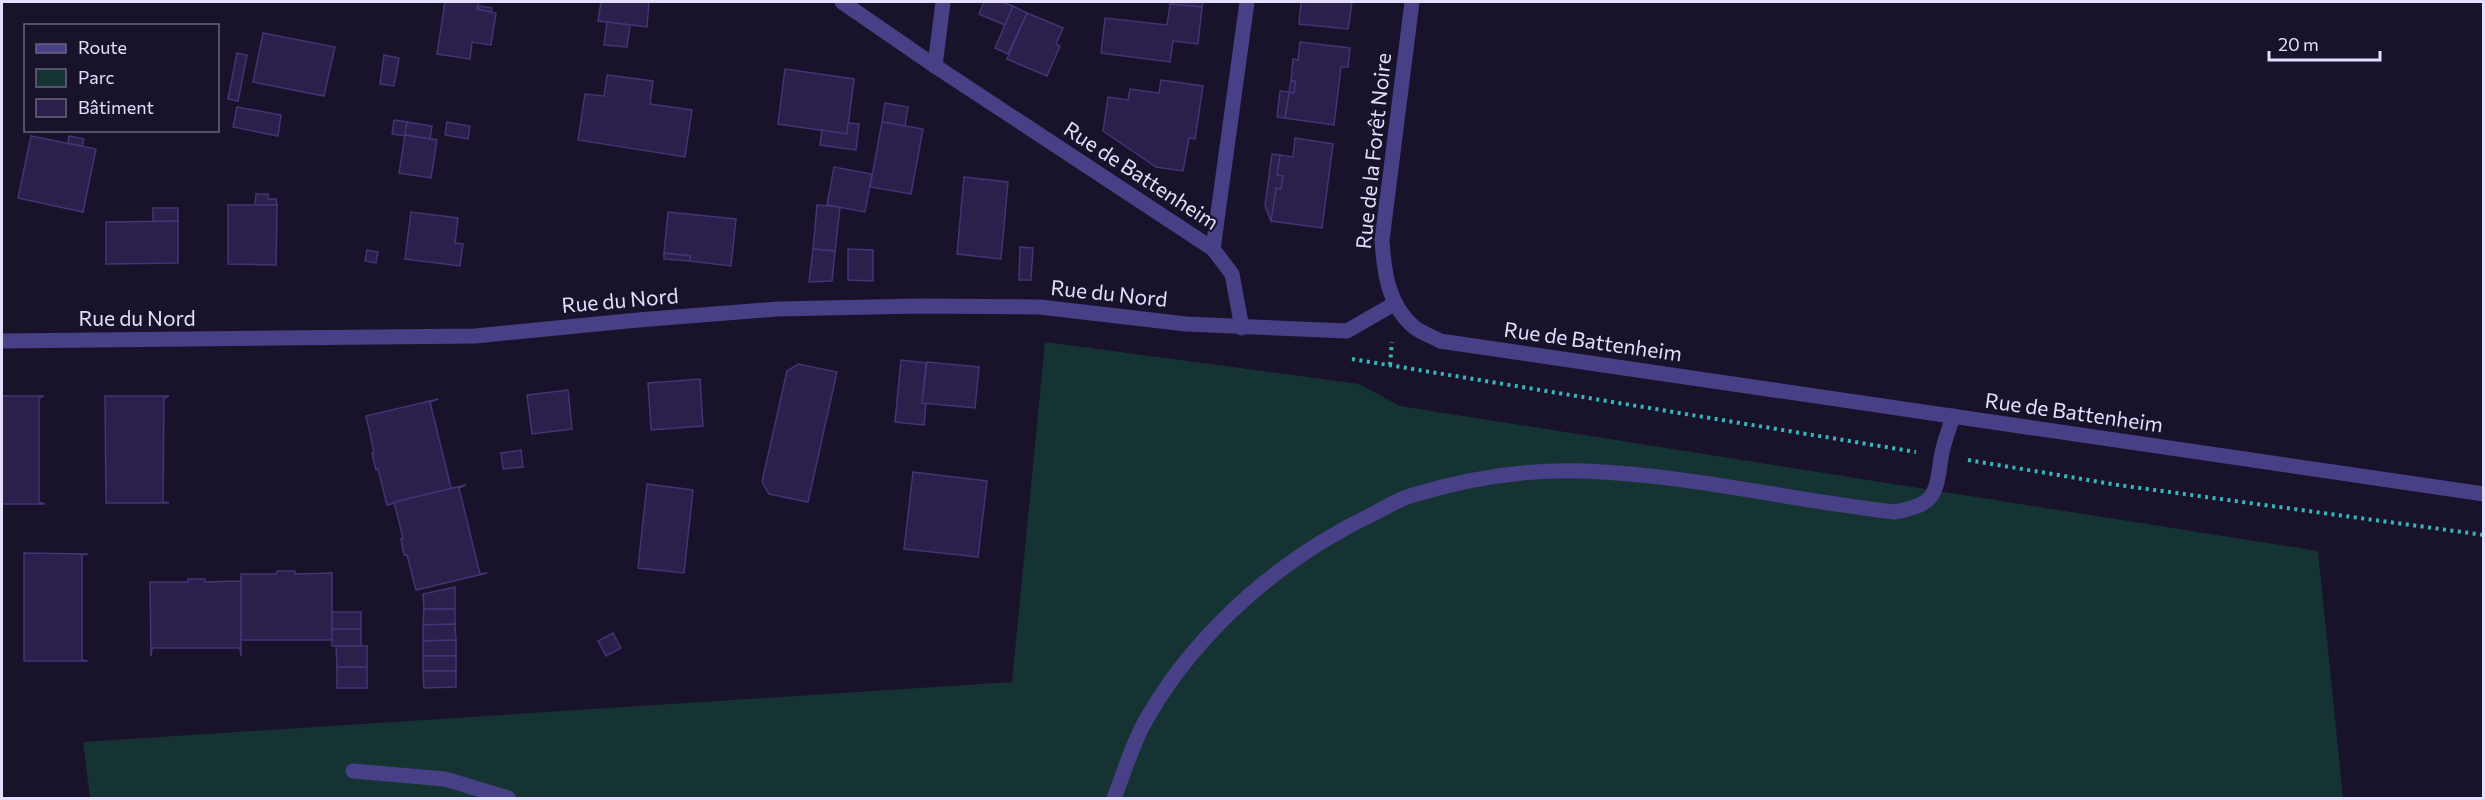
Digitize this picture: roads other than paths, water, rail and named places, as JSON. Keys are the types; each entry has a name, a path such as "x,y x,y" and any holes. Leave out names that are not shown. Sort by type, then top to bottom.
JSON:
{"street":[{"name":"Rue de Battenheim","path":"842,2 1213,249 1232,274 1242,328"},
{"path":"935,66 943,2"},
{"path":"1213,249 1247,2"},
{"name":"Rue de la Forêt Noire","path":"1394,304 1384,270 1382,240 1412,2"},
{"name":"Rue de Battenheim","path":"1394,304 1415,327 1440,341 2484,494"},
{"path":"1242,328 1347,331 1394,304"},
{"name":"Rue du Nord","path":"2,341 475,336 778,309 919,306 1040,307 1186,324 1242,328"},
{"path":"1114,798 1150,713 1185,663 1228,615 1296,558 1357,521 1408,496 1466,482 1527,473 1583,471 1656,476 1894,512 1910,509 1931,497 1939,481 1941,456 1953,416"},
{"path":"353,771 445,779 508,798"}]}
